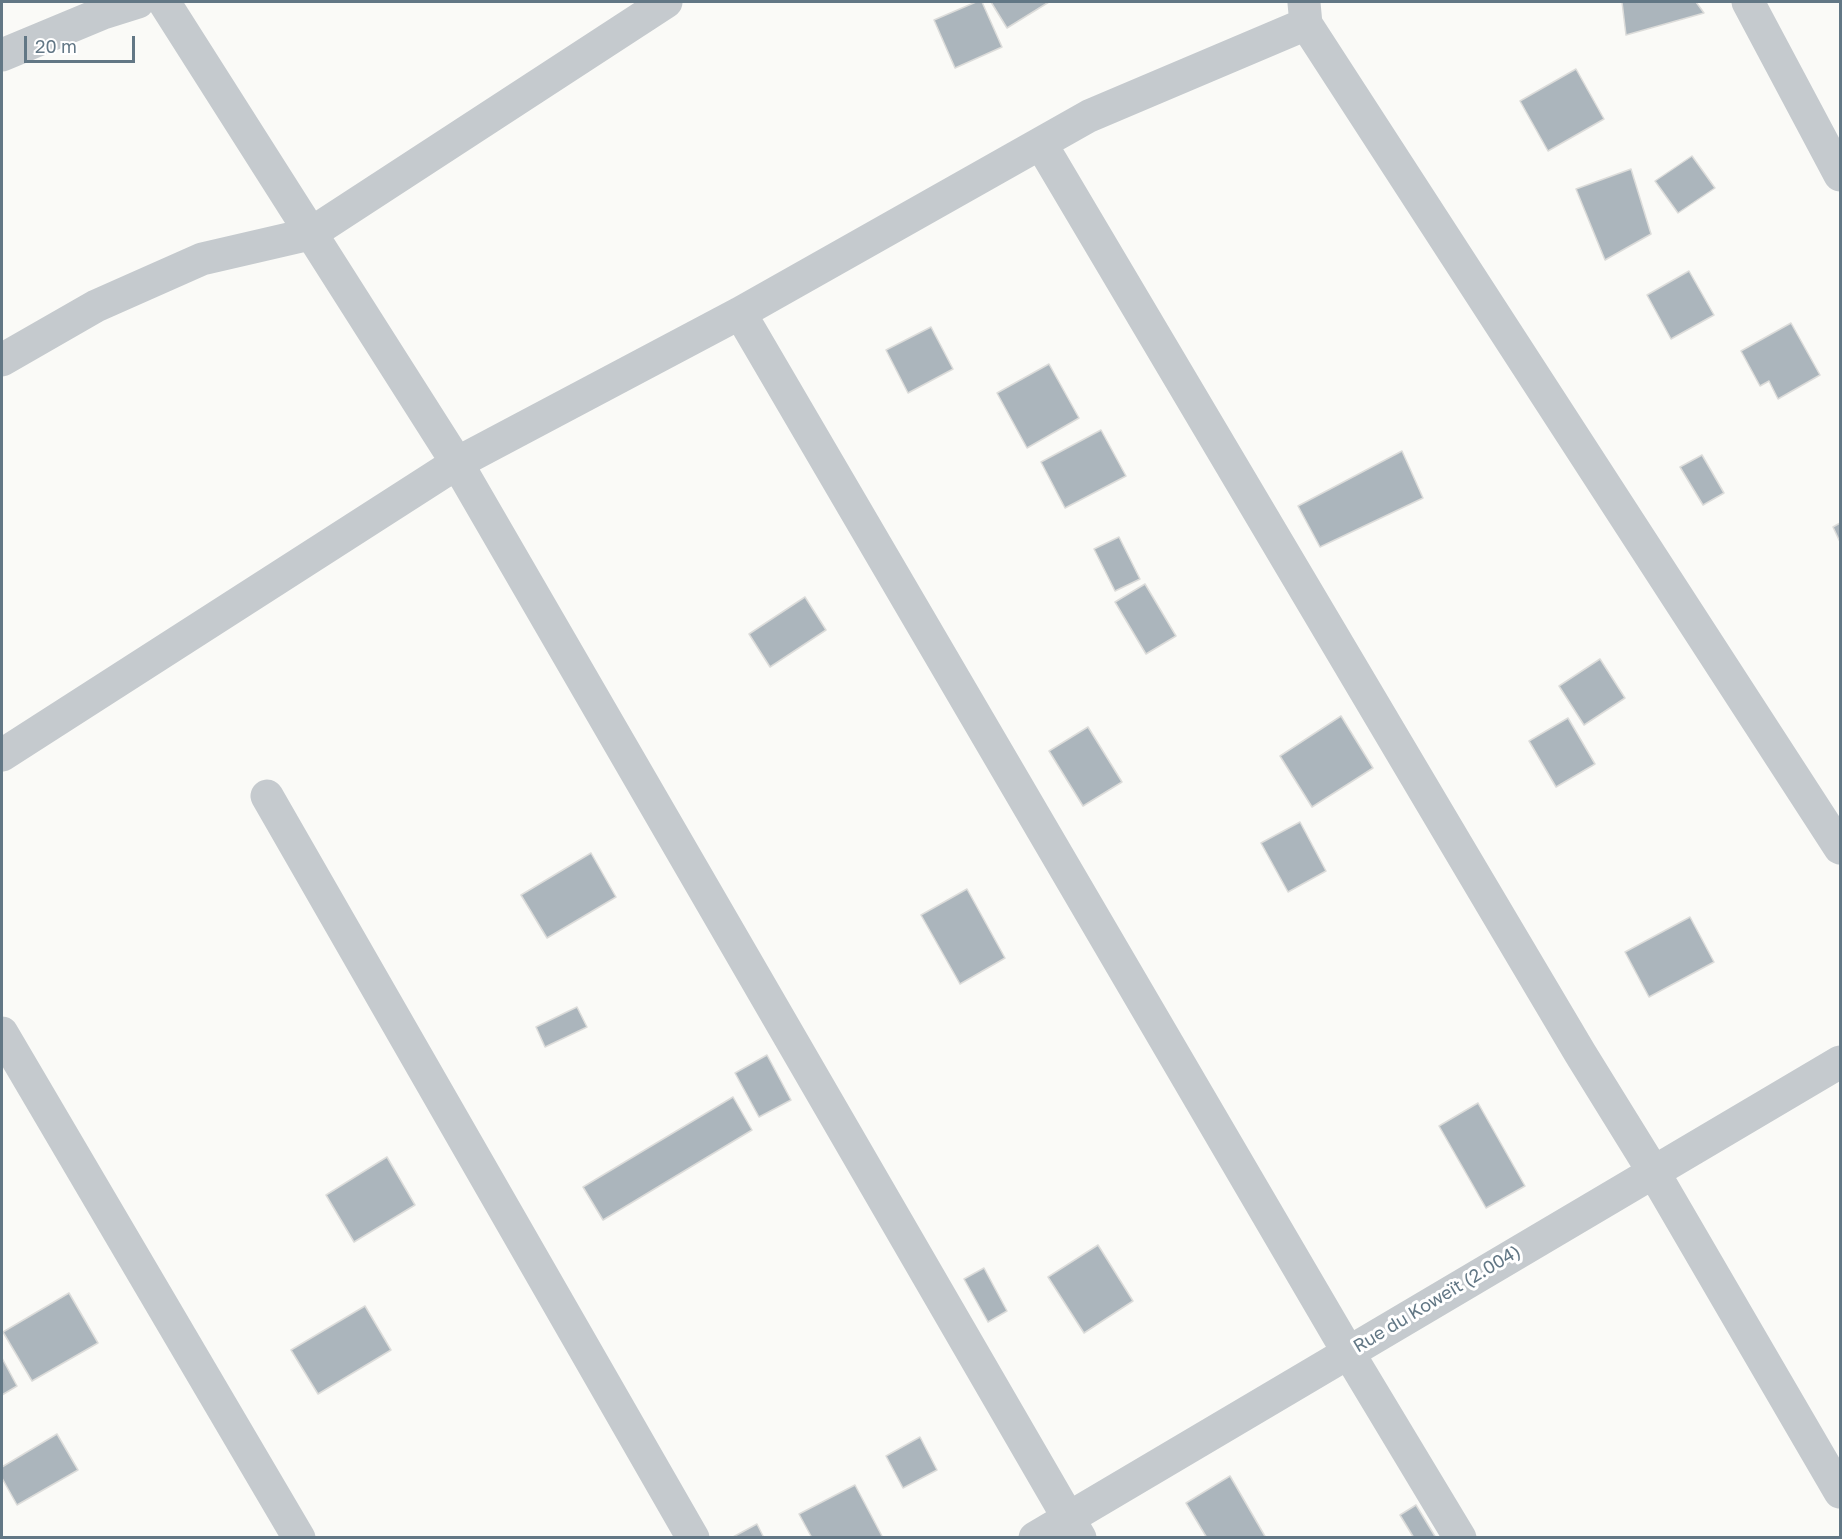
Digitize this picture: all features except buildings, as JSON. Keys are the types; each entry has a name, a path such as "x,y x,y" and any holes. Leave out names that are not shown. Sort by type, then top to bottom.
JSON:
{"street":[{"path":"2,55 103,13 138,2"},
{"path":"164,2 457,463 1074,1527"},
{"path":"2,360 96,306 202,259 310,234 666,2"},
{"path":"1748,2 1840,175"},
{"path":"2,755 457,463 740,313 1089,116 1305,13 1840,848"},
{"path":"1041,144 1574,1043 1653,1171 1840,1492"},
{"path":"740,313 1348,1352 1460,1538"},
{"path":"267,796 693,1538"},
{"path":"2,1033 299,1538"},
{"name":"Rue du Koweït (2.004)","path":"1035,1538 1074,1527 1348,1352 1840,1062"}]}
